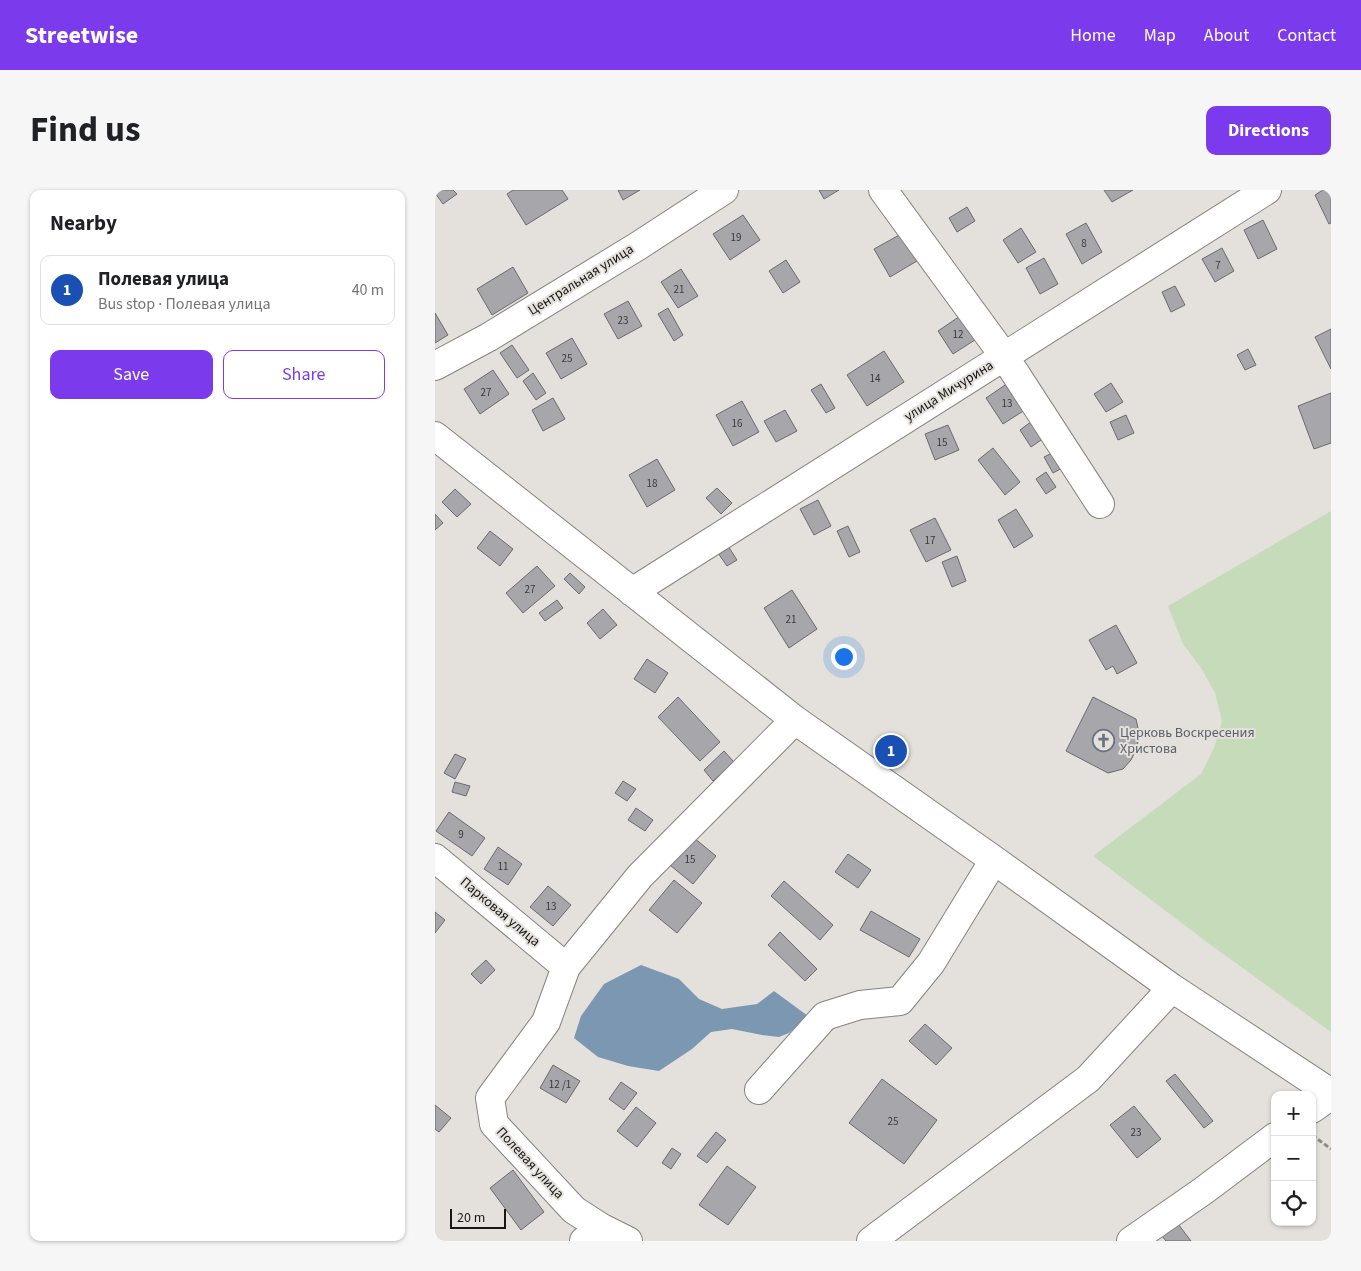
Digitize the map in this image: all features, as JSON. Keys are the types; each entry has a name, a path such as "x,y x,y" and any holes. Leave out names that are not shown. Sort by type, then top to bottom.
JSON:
{"street":[{"name":"Центральная улица","path":"435,366 489,337 724,190"},
{"path":"883,190 1004,356 1100,504"},
{"name":"улица Мичурина","path":"632,592 1267,190"},
{"path":"435,436 795,720 1172,988 1331,1094 1316,1106"},
{"name":"Полевая улица","path":"628,1241 593,1235 574,1210 494,1124 489,1098 546,1022 565,967 640,876 795,720"},
{"name":"Парковая улица","path":"435,858 565,967"},
{"path":"759,1090 825,1016 860,1005 900,1001 931,963 994,860"},
{"path":"871,1241 1088,1079 1172,988"},
{"path":"1131,1241 1271,1141"}],"path":[{"path":"1313,1136 1331,1149"}],"green space":[{"path":"1331,511 1331,1032 1212,946 1093,856 1201,774 1214,748 1222,721 1215,693 1201,668 1183,644 1168,606"}],"water":[{"path":"641,965 679,979 699,999 722,1009 757,1004 774,991 808,1016 789,1033 779,1037 732,1029 711,1032 692,1049 659,1071 628,1066 598,1057 574,1038 581,1016 604,984"}],"building":[{"path":"435,190 453,190 457,194 443,204"},
{"path":"513,190 562,190 568,199 526,225 507,194"},
{"path":"618,190 640,190 623,200"},
{"path":"819,190 839,190 824,199"},
{"path":"1104,190 1133,190 1112,202"},
{"path":"1323,190 1331,190 1331,223 1329,224 1315,195"},
{"path":"967,207 975,221 957,232 949,218"},
{"path":"743,215 760,240 730,260 713,234"},
{"path":"1263,220 1277,249 1258,259 1244,230"},
{"path":"1086,223 1102,252 1082,264 1066,234"},
{"path":"1021,228 1036,252 1018,263 1003,240"},
{"path":"901,234 917,261 890,277 874,249"},
{"path":"1222,248 1234,271 1215,282 1202,259"},
{"path":"1044,258 1058,284 1040,294 1026,268"},
{"path":"786,260 800,282 783,293 769,271"},
{"path":"513,267 528,293 492,315 477,289"},
{"path":"681,269 698,296 678,308 661,282"},
{"path":"1175,286 1185,305 1171,312 1162,292"},
{"path":"628,301 642,326 618,339 604,314"},
{"path":"668,308 683,335 674,341 658,314"},
{"path":"435,313 448,335 435,343"},
{"path":"963,314 978,338 953,354 938,331"},
{"path":"1331,329 1331,369 1315,337"},
{"path":"572,338 587,364 561,379 546,353"},
{"path":"512,345 529,370 517,378 500,353"},
{"path":"1248,349 1256,365 1245,370 1237,355"},
{"path":"884,351 904,382 867,406 847,375"},
{"path":"493,370 509,394 480,414 464,389"},
{"path":"533,373 546,393 536,400 523,381"},
{"path":"1011,381 1028,408 1003,424 986,398"},
{"path":"1111,383 1123,402 1106,412 1094,394"},
{"path":"821,384 835,408 826,413 811,390"},
{"path":"1331,393 1331,443 1314,449 1298,406"},
{"path":"553,398 565,419 543,431 532,410"},
{"path":"742,401 759,432 733,446 716,415"},
{"path":"785,410 797,431 776,442 764,421"},
{"path":"1126,415 1134,433 1118,440 1110,422"},
{"path":"1032,421 1044,438 1031,447 1020,430"},
{"path":"948,425 959,450 935,460 925,434"},
{"path":"993,448 1020,482 1005,495 978,460"},
{"path":"1058,450 1066,466 1053,473 1044,457"},
{"path":"657,459 675,490 647,507 629,475"},
{"path":"1046,472 1056,487 1046,494 1036,479"},
{"path":"717,488 732,503 721,514 706,498"},
{"path":"455,489 471,504 457,517 442,502"},
{"path":"818,500 831,526 814,535 800,509"},
{"path":"1016,509 1033,536 1014,548 998,520"},
{"path":"435,514 443,523 435,530"},
{"path":"935,518 951,550 926,562 910,530"},
{"path":"848,526 860,552 849,557 837,531"},
{"path":"490,531 513,549 500,566 477,548"},
{"path":"728,546 737,560 727,566 718,553"},
{"path":"957,556 966,581 952,587 942,562"},
{"path":"537,566 555,586 523,613 506,593"},
{"path":"570,573 585,587 579,594 564,579"},
{"path":"792,590 817,629 789,648 764,608"},
{"path":"557,600 563,608 545,621 539,613"},
{"path":"603,609 617,625 600,639 587,623"},
{"path":"1116,625 1137,663 1117,674 1113,666 1106,670 1089,640"},
{"path":"647,659 668,673 655,693 634,679"},
{"path":"678,697 720,742 700,761 658,717"},
{"name":"Церковь Воскресения Христова","path":"1093,697 1136,719 1139,733 1137,748 1131,760 1123,769 1108,773 1066,751"},
{"path":"724,751 734,762 713,781 704,770"},
{"path":"455,754 466,759 455,779 444,773"},
{"path":"623,781 636,789 627,801 615,793"},
{"path":"455,782 470,786 466,796 452,792"},
{"path":"636,808 653,820 645,831 628,820"},
{"path":"449,812 485,838 472,856 436,831"},
{"path":"688,833 716,856 693,884 665,861"},
{"path":"498,847 522,864 508,885 484,869"},
{"path":"848,854 871,870 858,888 835,872"},
{"path":"674,880 702,903 677,933 649,910"},
{"path":"784,881 833,925 820,940 771,896"},
{"path":"548,886 571,905 553,926 530,907"},
{"path":"871,911 920,939 909,957 860,930"},
{"path":"435,912 445,920 435,933"},
{"path":"780,932 817,969 805,981 768,945"},
{"path":"486,960 495,970 481,984 471,974"},
{"path":"925,1024 952,1048 936,1065 909,1041"},
{"path":"553,1065 580,1081 566,1103 540,1088"},
{"path":"1175,1074 1213,1121 1204,1128 1166,1081"},
{"path":"882,1079 937,1120 904,1164 849,1123"},
{"path":"621,1082 637,1093 624,1110 609,1099"},
{"path":"435,1105 451,1118 439,1132 435,1129"},
{"path":"1134,1106 1161,1139 1137,1158 1110,1125"},
{"path":"636,1107 656,1123 637,1147 617,1131"},
{"path":"716,1132 726,1140 707,1163 697,1156"},
{"path":"672,1148 681,1154 671,1169 662,1163"},
{"path":"727,1166 756,1187 728,1225 699,1205"},
{"path":"513,1170 544,1212 521,1230 490,1188"},
{"path":"1178,1224 1191,1241 1166,1241 1162,1236"}],"place":[{"name":"Церковь Воскресения Христова","path":"1104,741"},
{"name":"Полевая улица","path":"891,751"}]}
